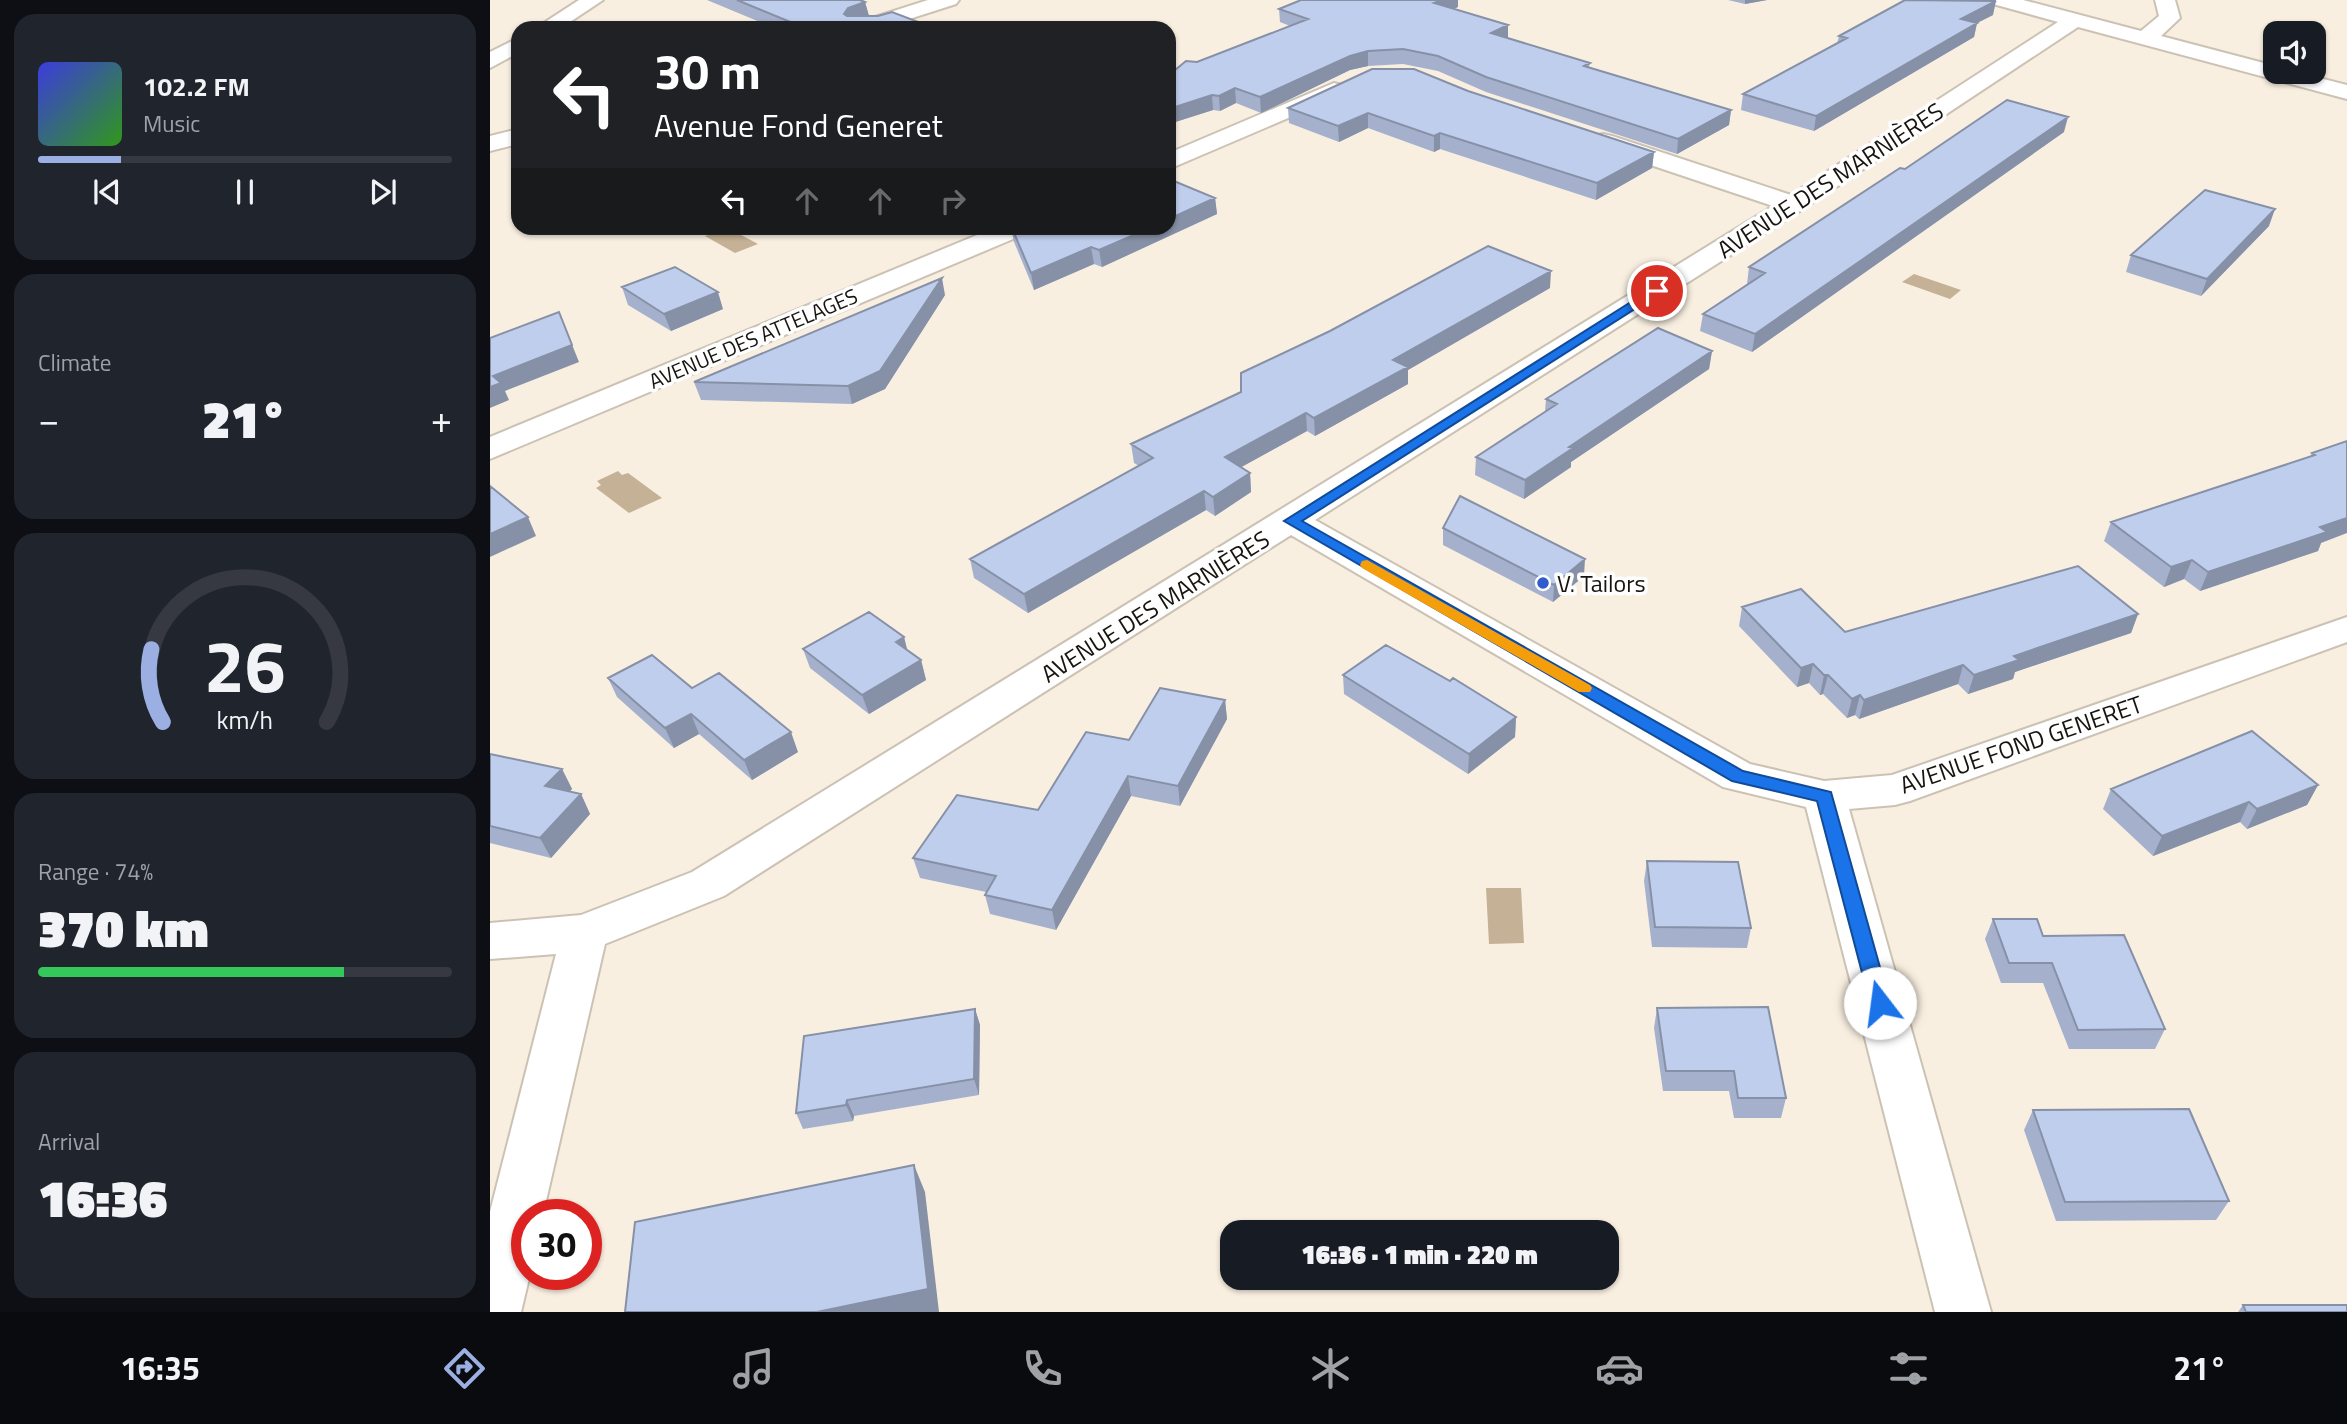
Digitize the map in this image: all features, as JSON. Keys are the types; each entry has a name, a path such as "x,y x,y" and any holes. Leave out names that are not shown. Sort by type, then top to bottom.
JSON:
{"street":[{"path":"557,21 593,0"},
{"path":"882,21 949,0"},
{"path":"2000,0 2147,37 2194,54 2347,92"},
{"path":"2147,37 2170,18 2165,0"},
{"name":"AVENUE DES MARNIÈRES","path":"490,941 584,933 708,884 1292,521 1794,204 2075,20"},
{"path":"490,61 511,48"},
{"path":"1176,159 1322,97 1350,82"},
{"path":"1583,134 1794,204"},
{"path":"490,144 511,137"},
{"name":"AVENUE DES ATTELAGES","path":"490,449 999,235"},
{"name":"AVENUE FOND GENERET","path":"1292,521 1738,776 1825,796 1895,790 2347,629"},
{"path":"1825,796 1963,1312"},
{"path":"493,1312 584,933"}],"shaded area":[{"path":"741,235 758,244 735,253 705,236"},
{"path":"1914,274 1961,290 1950,299 1902,282"},
{"path":"618,471 622,475 628,473 662,498 629,513 596,488 601,485 597,481"},
{"path":"1486,888 1521,888 1524,943 1489,944"}],"building":[{"path":"737,0 860,0 865,2 848,8 844,14 878,16 892,12 916,21 788,21"},
{"path":"1301,0 1442,0 1434,3 1508,25 1491,33 1590,63 1584,66 1731,110 1678,139 1486,77 1438,56 1403,49 1368,51 1350,56 1260,97 1235,88 1219,96 1212,95 1176,107 1176,69 1186,61 1197,62 1308,19 1279,9"},
{"path":"1905,0 1996,1 1961,19 1977,23 1816,116 1743,94 1847,38 1839,36"},
{"path":"1372,69 1414,69 1468,91 1654,152 1597,183 1440,133 1434,136 1368,113 1338,126 1288,108"},
{"path":"2007,100 2068,117 1755,334 1703,314 1765,273 1749,267 1900,168 1905,169"},
{"path":"1176,182 1215,198 1176,216"},
{"path":"2205,190 2275,209 2207,279 2131,255"},
{"path":"1015,235 1134,235 1099,250 1091,247 1031,273"},
{"path":"1488,246 1551,271 1393,360 1408,367 1314,418 1306,413 1225,457 1250,473 1213,497 1204,491 1024,594 970,559 1153,458 1131,444 1241,392 1241,373 1330,331"},
{"path":"675,267 718,292 664,314 622,287"},
{"path":"942,278 880,371 848,386 694,382"},
{"path":"559,312 572,345 493,376 501,383 490,387 490,338"},
{"path":"1658,328 1712,351 1569,447 1573,448 1525,480 1476,457 1557,404 1546,399"},
{"path":"2347,441 2347,518 2320,527 2327,532 2208,572 2192,560 2171,567 2111,522 2315,455 2312,453"},
{"path":"490,486 528,517 490,534"},
{"path":"1460,496 1585,559 1554,585 1443,528"},
{"path":"2078,566 2138,614 2014,656 2019,660 1974,675 1963,665 1864,700 1860,695 1852,699 1813,664 1801,668 1742,607 1801,589 1845,632"},
{"path":"869,612 904,637 896,642 921,660 862,695 803,649"},
{"path":"1386,645 1450,681 1453,678 1516,717 1469,754 1343,675"},
{"path":"652,655 692,688 719,673 791,732 744,760 691,714 665,728 608,678"},
{"path":"1160,688 1225,700 1178,786 1128,776 1052,910 985,895 996,876 913,858 957,795 1038,810 1086,732 1129,740"},
{"path":"2252,731 2318,785 2257,809 2249,802 2162,836 2111,789"},
{"path":"490,754 562,769 545,786 581,794 540,838 490,826"},
{"path":"1647,861 1738,862 1751,928 1655,927"},
{"path":"1993,919 2037,919 2043,936 2124,935 2165,1029 2078,1030 2052,963 2009,963"},
{"path":"1768,1007 1786,1098 1738,1098 1734,1071 1666,1071 1657,1008"},
{"path":"975,1009 974,1079 847,1100 846,1105 796,1113 804,1036"},
{"path":"2189,1109 2229,1201 2065,1202 2033,1110"},
{"path":"914,1165 928,1289 817,1312 625,1312 635,1222"},
{"path":"2243,1305 2347,1305 2347,1312 2246,1312"}],"slow traffic":[{"path":"1367,565 1584,688"}],"place":[{"name":"V. Tailors","path":"1543,583"}],"route":[{"path":"1657,291 1292,521 1738,776 1825,796 1880,1003"}]}
